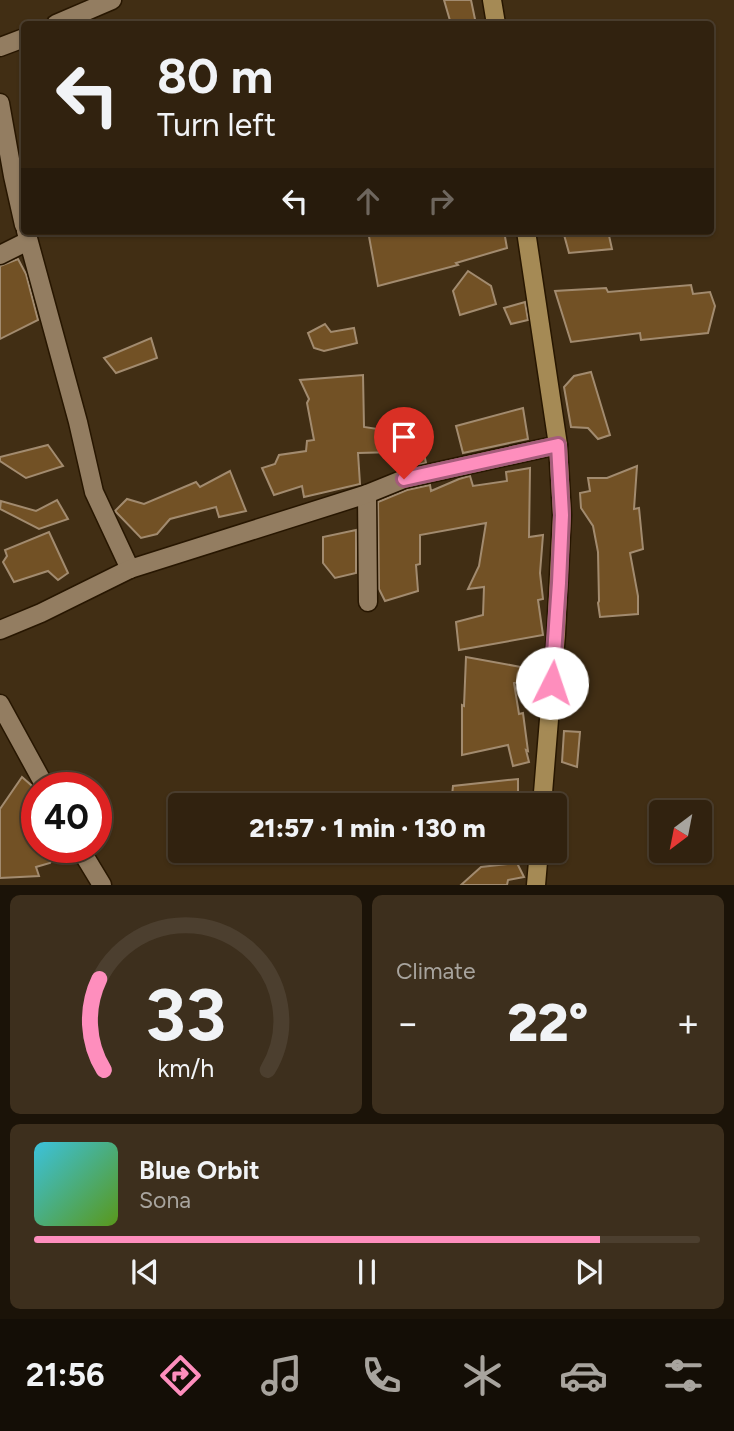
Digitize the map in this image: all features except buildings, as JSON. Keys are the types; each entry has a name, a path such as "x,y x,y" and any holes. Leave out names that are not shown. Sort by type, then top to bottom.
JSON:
{"street":[{"path":"63,21 113,0"},
{"path":"492,0 496,21"},
{"path":"0,47 21,39"},
{"path":"0,103 21,210"},
{"path":"0,254 22,235"},
{"path":"27,235 78,422 94,492 130,569"},
{"path":"527,235 558,445 562,515 543,793"},
{"path":"0,630 130,569 368,494 404,479 558,445"},
{"path":"368,494 368,602"},
{"path":"0,704 37,772"},
{"path":"89,863 102,885"},
{"path":"536,885 538,863"}],"route":[{"path":"404,479 558,445 562,515 552,683"}]}
